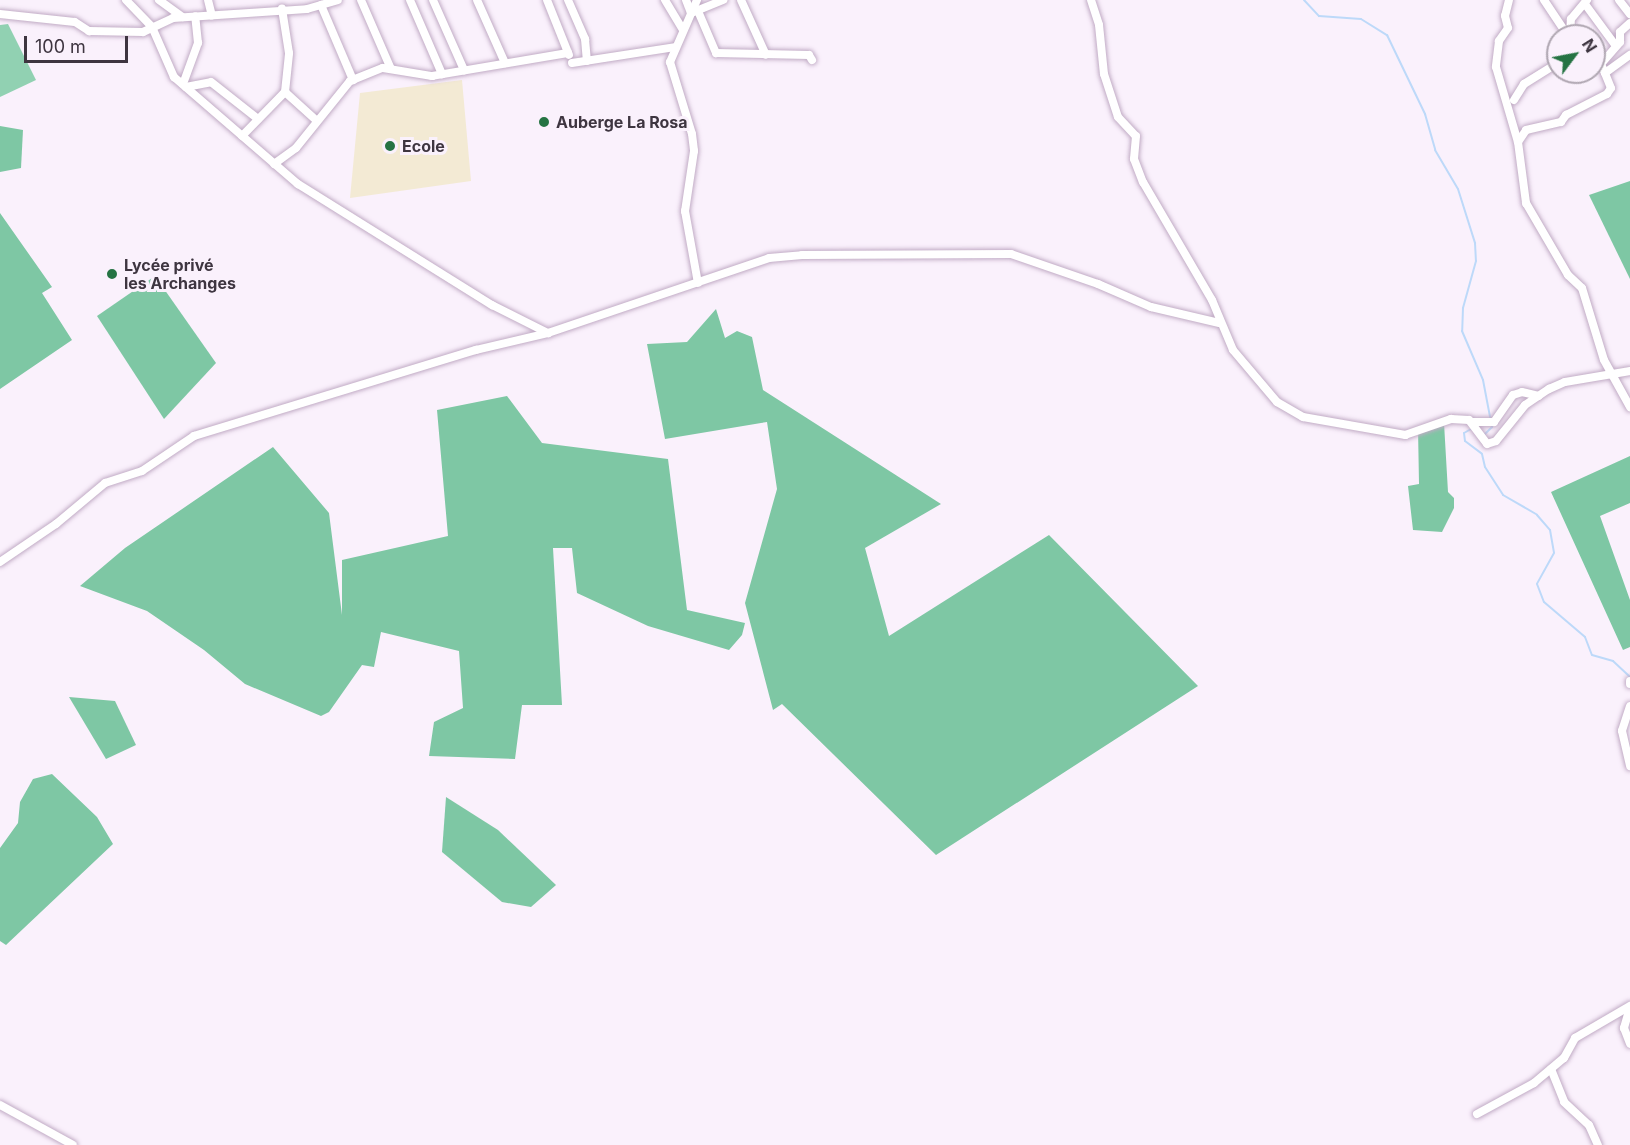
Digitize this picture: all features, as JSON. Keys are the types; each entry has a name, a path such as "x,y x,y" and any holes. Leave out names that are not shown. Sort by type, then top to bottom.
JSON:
{"street":[{"path":"126,0 152,27 174,77 298,184 492,305 548,333"},
{"path":"159,0 182,17"},
{"path":"208,0 212,16"},
{"path":"0,14 75,22 89,31 143,32 182,17 321,5 338,0"},
{"path":"361,0 391,69"},
{"path":"410,0 442,74"},
{"path":"433,0 464,70"},
{"path":"477,0 505,63"},
{"path":"547,0 573,64 675,47"},
{"path":"568,0 585,39 587,61"},
{"path":"665,0 683,30"},
{"path":"686,0 695,12 716,53 809,55 812,60"},
{"path":"697,0 695,12 683,30 670,62 694,151 685,211 698,283"},
{"path":"695,12 724,0"},
{"path":"741,0 766,55"},
{"path":"1091,0 1099,25 1104,74 1118,117 1136,136 1134,159 1139,171 1212,300 1219,323 1242,364 1277,402 1303,417 1405,435 1452,419 1494,422 1513,395 1522,392 1539,396"},
{"path":"1509,0 1505,16 1508,28 1498,41 1496,67 1518,142 1526,203 1568,275 1582,288 1612,375 1630,408"},
{"path":"1544,0 1561,24"},
{"path":"1619,0 1630,14"},
{"path":"1570,24 1571,19 1586,2 1616,46"},
{"path":"321,5 352,80"},
{"path":"242,136 285,92 289,53 282,9"},
{"path":"185,85 198,43 195,16"},
{"path":"1606,53 1616,46 1620,32 1630,22"},
{"path":"274,164 296,148 352,80 383,68 442,74 568,52"},
{"path":"1606,72 1630,55"},
{"path":"1514,100 1524,84 1546,70"},
{"path":"1518,142 1526,130 1561,122 1566,115 1607,94 1611,88 1606,76"},
{"path":"185,85 211,82 258,119"},
{"path":"285,92 317,121"},
{"path":"1,560 56,524 105,483 131,477 194,436 476,350 548,333 621,310 663,291 698,283 783,256 965,257 996,252 1098,284 1151,307 1219,323"},
{"path":"1472,422 1482,442 1496,441 1515,414 1539,396 1565,382 1630,371"},
{"path":"1630,706 1622,731 1630,766"},
{"path":"1630,1007 1624,1028 1630,1044"},
{"path":"1477,1114 1551,1069 1564,1058 1575,1038 1630,1007"},
{"path":"1551,1069 1564,1102 1589,1125 1598,1145"},
{"path":"0,1105 73,1145"}],"shaded area":[{"path":"462,80 471,181 350,198 360,93"}],"green space":[{"path":"8,24 36,80 0,97 0,25"},
{"path":"0,126 23,130 21,168 0,172"},
{"path":"1630,181 1630,279 1589,195"},
{"path":"0,213 52,287 42,293 72,340 0,389"},
{"path":"155,276 216,363 164,419 97,316"},
{"path":"716,309 725,338 737,331 752,337 763,390 941,504 865,548 889,636 1049,535 1198,686 936,855 782,704 773,710 745,603 777,489 767,422 665,439 647,344 687,342"},
{"path":"507,396 542,443 668,459 687,610 745,623 742,635 729,650 648,626 577,593 572,548 553,548 562,705 522,705 515,759 429,756 434,722 463,708 459,651 381,632 374,667 362,665 329,712 321,716 245,684 204,650 147,611 80,586 125,548 273,447 329,513 342,615 342,560 448,536 437,410"},
{"path":"1444,423 1448,492 1454,498 1454,508 1442,532 1413,530 1408,486 1419,484 1418,428"},
{"path":"1630,456 1630,503 1600,516 1630,600 1630,647 1623,650 1551,492"},
{"path":"69,697 115,701 136,745 106,759"},
{"path":"52,774 97,817 113,844 6,945 0,941 0,848 18,823 20,802 33,779"},
{"path":"446,797 498,830 556,885 531,907 502,902 442,852"}],"waterway":[{"path":"1304,0 1319,16 1361,19 1387,35 1425,114 1435,150 1458,189 1475,243 1476,261 1463,308 1462,331 1483,380 1492,427 1484,435"},
{"path":"1471,429 1464,433 1465,441 1482,454 1485,467 1503,495 1537,515 1550,530 1554,553 1537,584 1544,602 1585,637 1592,655 1613,661 1630,677"}],"place":[{"name":"Auberge La Rosa","path":"544,122"},
{"name":"Ecole","path":"390,146"},
{"name":"Lycée privé les Archanges","path":"112,274"}]}
